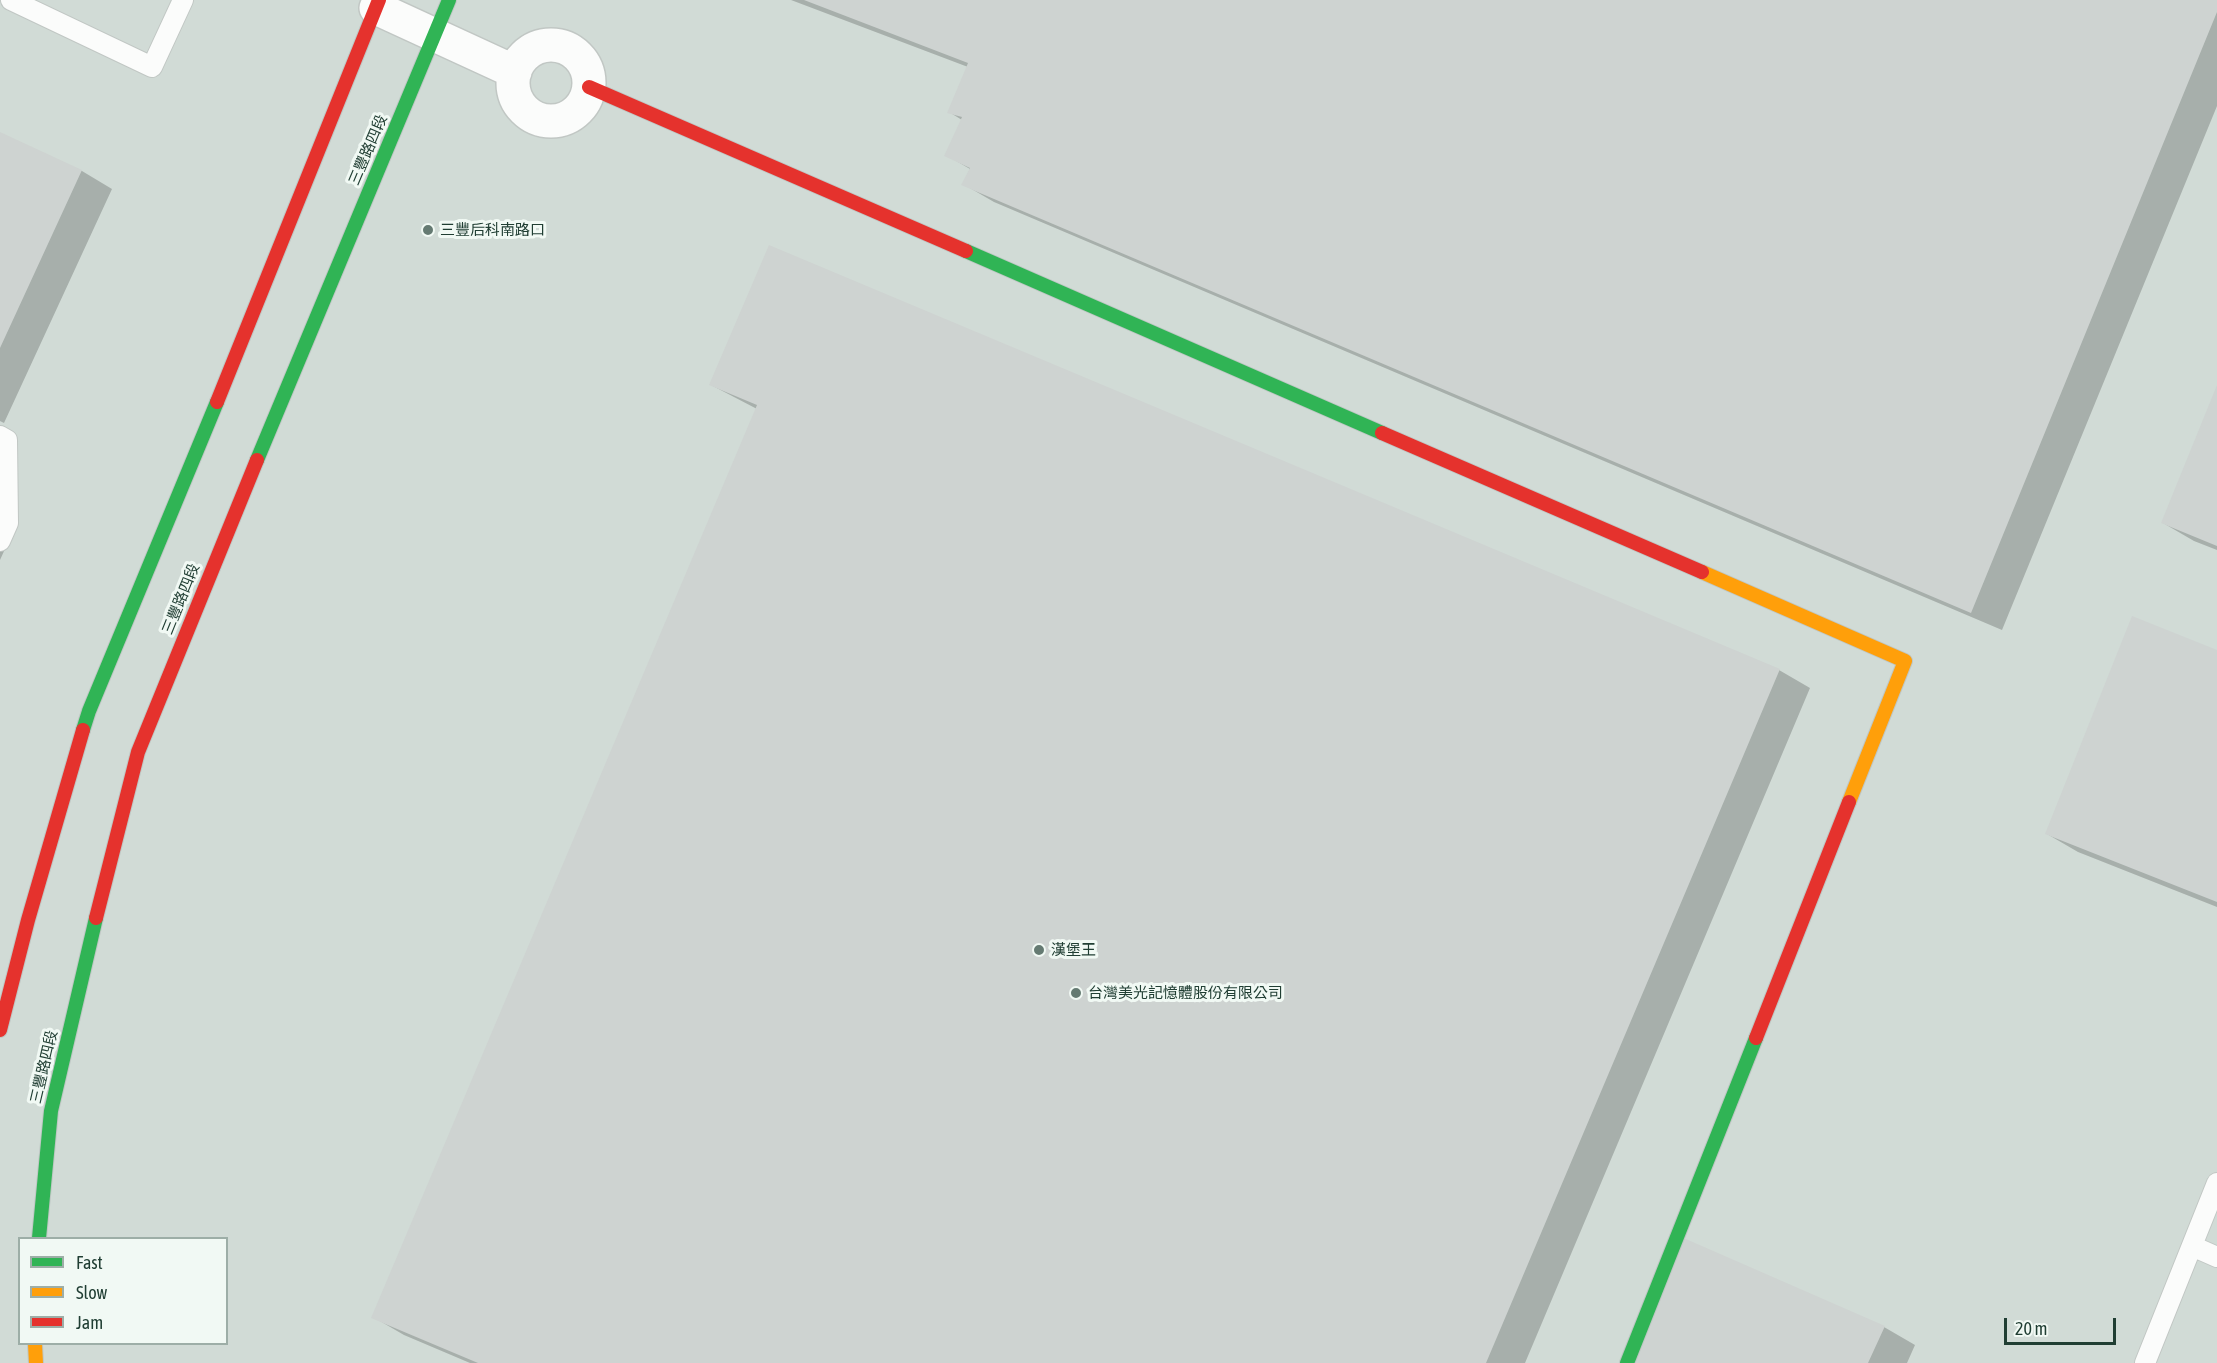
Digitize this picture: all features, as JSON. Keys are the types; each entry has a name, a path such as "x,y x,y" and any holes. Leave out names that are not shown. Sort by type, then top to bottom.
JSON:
{"main road":[{"name":"三豐路四段","path":"39,1237 51,1111 138,752 207,579 449,0"},
{"path":"0,1030 28,920 89,711 166,528 377,4"},
{"path":"589,87 1905,661 1627,1363"},
{"path":"35,1345 36,1363"}],"street":[{"path":"377,4 434,35 515,72"},
{"path":"545,46 558,46 571,51 582,60 587,72 589,87 578,110 569,117 556,121 543,120 533,117 523,109 516,98 513,85 515,72 522,59 532,50 545,46"}],"lane":[{"path":"10,0 152,67 183,0"},
{"path":"0,436 7,440 8,523 0,541"},
{"path":"2145,1363 2217,1183"},
{"path":"2192,1246 2217,1257"}],"shaded area":[{"path":"0,0 2217,0 2217,1363 0,1363"}],"building":[{"path":"804,0 2217,0 2217,12 1971,613 961,185 970,168 944,156 962,117 947,113 968,63"},
{"path":"0,132 82,170 0,348"},
{"name":"台灣美光記憶體股份有限公司","path":"769,245 1780,669 1486,1363 478,1363 371,1318 757,405 709,385"},
{"path":"2217,385 2217,546 2161,523"},
{"path":"2132,616 2217,650 2217,902 2045,834"},
{"path":"1679,1236 1885,1326 1868,1363 1623,1363"}],"traffic: fast":[{"path":"257,460 449,0"},
{"path":"966,251 1382,433"},
{"path":"83,730 217,402"},
{"path":"39,1237 51,1111 96,918"},
{"path":"1627,1363 1756,1038"}],"traffic: slow":[{"path":"1702,572 1905,661 1849,802"},
{"path":"35,1345 36,1363"}],"traffic: jam":[{"path":"217,402 379,0"},
{"path":"589,87 966,251"},
{"path":"1382,433 1702,572"},
{"path":"96,918 138,752 257,460"},
{"path":"0,1030 28,920 83,730"},
{"path":"1756,1038 1849,802"}],"place":[{"name":"三豐后科南路口","path":"428,230"},
{"name":"漢堡王","path":"1039,950"},
{"name":"台灣美光記憶體股份有限公司","path":"1076,993"}]}
